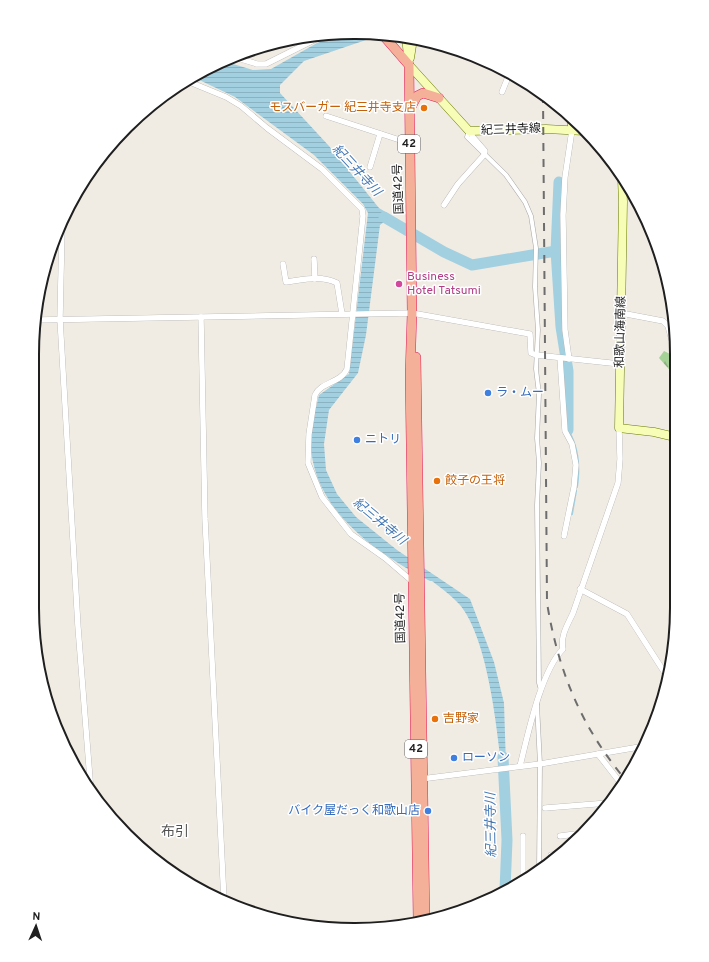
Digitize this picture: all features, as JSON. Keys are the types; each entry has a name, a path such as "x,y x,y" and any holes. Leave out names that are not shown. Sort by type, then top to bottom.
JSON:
{"highway":[{"path":"388,41 409,65"},
{"name":"国道42号","path":"409,65 409,144 412,236 410,375 417,560 420,779 425,915"},
{"path":"409,111 420,94 427,93 439,98"},
{"name":"国道42号","path":"418,916 420,779"}],"main road":[{"path":"407,44 409,65"},
{"path":"409,65 412,44"},
{"name":"紀三井寺線","path":"409,65 471,131 546,129 572,130"},
{"path":"572,125 572,130 577,130"},
{"name":"和歌山海南線","path":"619,428 622,187"},
{"path":"619,428 654,432 670,436"}],"street":[{"path":"243,60 257,64 266,64 309,43"},
{"path":"502,92 507,79"},
{"path":"193,83 226,97 241,106 267,128 322,169 362,209 363,216 354,314 346,372 331,384 317,390 309,434 308,463 322,497 351,534 417,583"},
{"path":"326,116 409,144"},
{"path":"569,359 565,330 563,215 565,177 572,130"},
{"path":"444,205 458,184 484,155 485,151 472,136 471,131"},
{"path":"370,167 380,134"},
{"path":"484,155 506,175 525,202 531,216 536,248 535,288 538,330 536,355 539,394 539,409 537,418 539,463 537,505 538,683 541,690"},
{"path":"62,237 60,319 78,627 90,780"},
{"path":"314,258 315,279"},
{"path":"283,264 286,282 315,279 331,280 337,283 342,314"},
{"path":"41,320 412,313 530,334 531,353 536,355 620,364"},
{"path":"621,313 662,321 668,327"},
{"path":"200,317 205,519 224,894"},
{"path":"560,358 565,431 572,444 576,465 574,487 564,536"},
{"path":"520,766 532,716 541,690 554,659 563,649 562,643 565,630 573,613 580,589 618,483 620,459 619,428"},
{"path":"580,589 627,614 664,671"},
{"path":"537,704 540,764 539,864"},
{"path":"420,779 540,764 637,747"},
{"path":"598,754 619,780"},
{"path":"545,808 602,803"},
{"path":"560,836 575,834"},
{"path":"523,836 523,874"}],"green space":[{"path":"664,351 670,354 670,370 659,358"}],"water":[{"path":"334,40 366,40 304,61 280,85 280,93 329,146 379,208 397,219 395,228 384,222 380,225 366,335 358,373 329,410 324,444 326,470 337,494 356,517 397,550 470,599 494,662 504,703 506,765 501,763 493,703 484,658 469,620 460,605 454,598 432,581 387,556 348,524 332,505 320,484 313,460 311,435 319,395 349,374 368,213 363,204 314,155 235,97 199,80 232,64 253,70 271,69 317,43"}],"waterway":[{"path":"559,182 556,251 561,327 568,371 568,430"},
{"path":"384,217 444,252 472,265 556,251"},
{"path":"568,430 572,437 578,458 577,487"},
{"path":"572,514 576,491"},
{"name":"紀三井寺川","path":"503,757 507,840 505,884"}],"railway":[{"path":"543,101 547,603 558,651 574,697 596,739 622,775"}],"place":[{"name":"モスバーガー 紀三井寺支店","path":"424,108"},
{"name":"Business Hotel Tatsumi","path":"399,284"},
{"name":"ラ・ムー","path":"488,393"},
{"name":"ニトリ","path":"357,440"},
{"name":"餃子の王将","path":"437,481"},
{"name":"吉野家","path":"435,719"},
{"name":"ローソン","path":"454,758"},
{"name":"バイク屋だっく和歌山店","path":"428,811"}],"district":[{"name":"布引","path":"175,832"}]}
